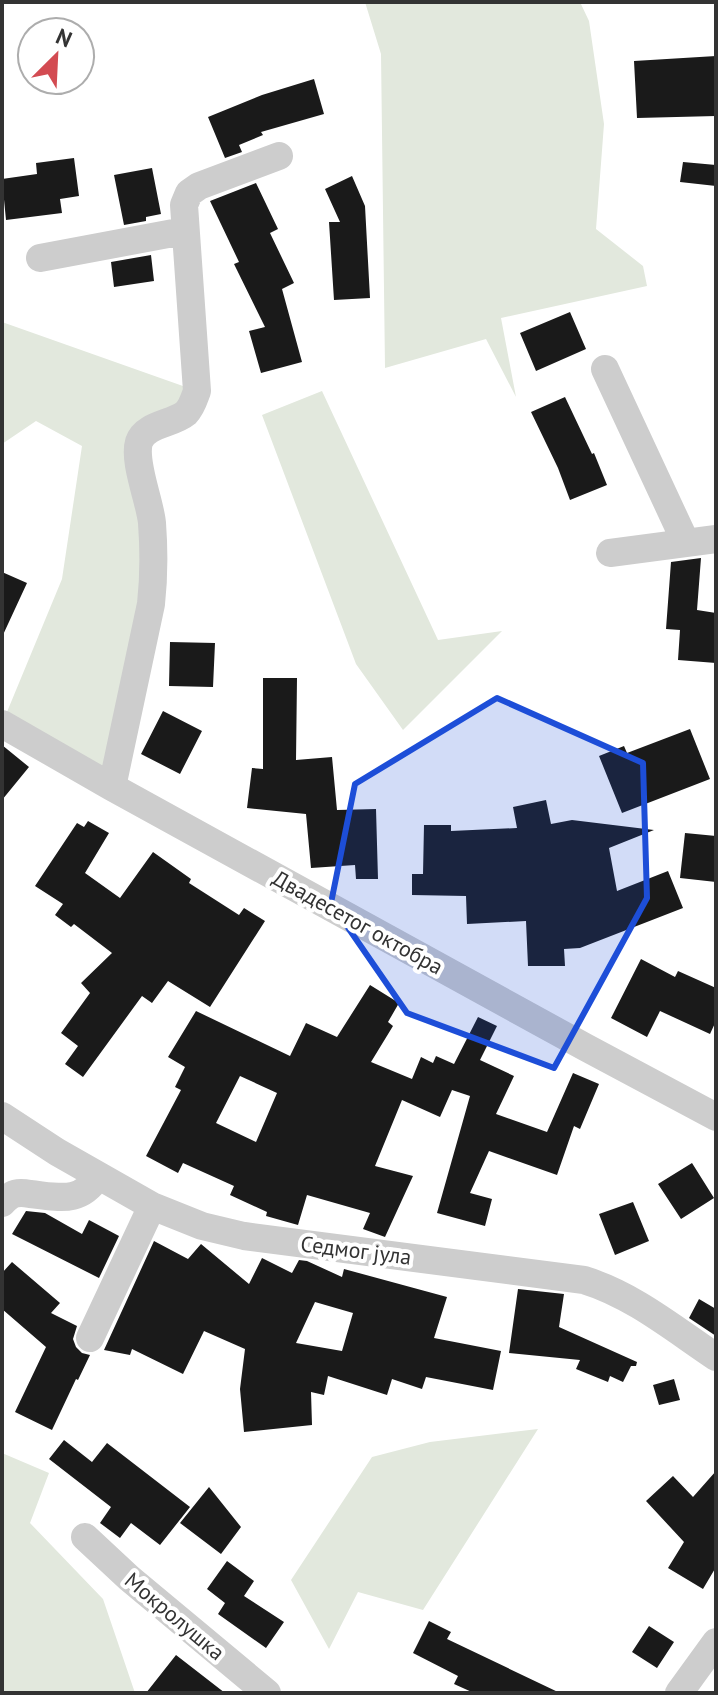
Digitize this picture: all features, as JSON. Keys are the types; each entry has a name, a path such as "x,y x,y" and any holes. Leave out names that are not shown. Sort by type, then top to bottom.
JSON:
{"street":[{"path":"112,787 154,582 152,520 138,458 139,441 147,432 185,414 197,391 184,205 189,193 199,186 279,156"},
{"path":"40,258 184,231"},
{"path":"605,369 686,543"},
{"path":"610,553 716,539"},
{"name":"Двадесетог октобра","path":"2,724 716,1117"},
{"name":"Седмог јула","path":"2,1116 57,1152 152,1206 202,1226 244,1236 584,1280 607,1287 628,1299 716,1357"},
{"path":"2,1203 12,1194 77,1195 90,1189 98,1176"},
{"path":"90,1338 152,1206"},
{"name":"Мокролушка","path":"85,1537 129,1578 267,1693"},
{"path":"679,1693 716,1642"}],"highlighted area":[{"path":"497,698 643,763 647,898 554,1068 407,1013 331,903 355,784"}],"shaded area":[{"path":"365,2 580,2 589,21 604,124 596,229 643,266 647,286 501,318 516,397 486,339 385,368 381,54"},
{"path":"2,322 197,391 147,432 152,520 112,787 2,724 62,579 82,446 36,421 2,444"},
{"path":"322,391 438,640 502,631 403,730 356,664 262,415"},
{"path":"538,1429 423,1610 358,1592 329,1649 291,1580 372,1457 430,1442"},
{"path":"2,1453 49,1473 30,1523 103,1599 135,1693 2,1693"}],"building":[{"path":"716,56 716,116 637,118 634,61"},
{"path":"314,79 324,114 261,132 263,135 239,145 242,152 225,158 208,117 262,95"},
{"path":"74,158 79,196 60,199 62,213 6,220 2,179 37,174 36,163"},
{"path":"683,162 716,165 716,186 680,182"},
{"path":"152,168 161,214 146,217 146,221 124,225 114,175"},
{"path":"352,176 365,206 370,298 334,300 329,222 340,222 325,189"},
{"path":"256,183 278,229 270,233 294,283 282,289 302,362 261,373 249,331 265,327 234,264 239,262 210,201"},
{"path":"151,255 154,281 114,287 111,262"},
{"path":"570,312 586,349 536,371 520,333"},
{"path":"565,397 607,485 570,500 531,412"},
{"path":"701,558 697,610 716,613 716,663 678,660 680,630 666,629 671,562"},
{"path":"2,572 27,583 2,637"},
{"path":"170,642 215,643 213,687 169,686"},
{"path":"263,678 297,678 296,760 332,757 337,810 376,809 378,879 356,879 355,865 311,868 306,814 247,808 252,768 263,769"},
{"path":"163,711 202,731 180,774 141,754"},
{"path":"690,729 710,779 622,813 599,756 624,746 627,753"},
{"path":"2,745 29,767 2,800"},
{"path":"546,800 551,824 572,820 654,830 609,848 617,891 668,871 683,908 580,948 564,949 565,966 528,966 526,921 467,924 466,896 412,895 412,874 423,874 424,825 451,825 451,831 517,828 513,807"},
{"path":"88,821 109,833 85,873 120,898 153,852 191,879 189,883 239,915 244,908 265,921 210,1007 168,981 152,1003 142,996 83,1077 65,1064 78,1046 61,1033 90,993 81,983 112,953 74,924 71,927 55,915 63,904 35,886 77,823 84,827"},
{"path":"685,833 716,836 716,882 680,878"},
{"path":"641,959 675,977 678,971 716,988 716,1021 710,1034 660,1011 647,1037 611,1018"},
{"path":"370,985 399,1003 388,1022 393,1026 371,1062 412,1079 421,1057 433,1063 436,1056 454,1064 478,1017 497,1026 480,1060 514,1076 496,1114 547,1132 573,1073 599,1084 580,1129 574,1126 557,1175 489,1151 470,1193 492,1199 485,1226 437,1213 470,1096 452,1090 440,1117 402,1100 375,1166 413,1176 385,1237 363,1229 370,1213 307,1195 298,1225 266,1216 267,1212 230,1195 234,1186 183,1163 178,1173 146,1156 181,1090 175,1087 185,1067 168,1057 196,1011 290,1056 306,1023 337,1037","holes":["240,1076 277,1093 256,1142 216,1123"]},
{"path":"692,1163 714,1198 681,1219 658,1184"},
{"path":"633,1202 649,1241 615,1255 599,1214"},
{"path":"26,1211 45,1213 82,1234 89,1220 119,1236 99,1278 12,1234"},
{"path":"154,1241 188,1259 201,1244 249,1284 262,1258 292,1273 299,1260 342,1277 344,1269 447,1297 434,1338 501,1351 493,1390 426,1377 422,1389 392,1379 387,1395 328,1376 324,1395 311,1392 312,1425 244,1432 240,1389 245,1349 204,1331 183,1374 132,1349 130,1355 104,1350","holes":["315,1302 353,1313 342,1351 296,1343"]},
{"path":"12,1262 60,1303 51,1313 77,1326 73,1339 76,1347 90,1355 52,1430 15,1412 46,1347 2,1309 2,1273"},
{"path":"518,1289 564,1294 559,1327 637,1362 636,1366 631,1366 623,1382 610,1376 608,1382 576,1369 580,1360 509,1353"},
{"path":"699,1299 716,1309 716,1336 689,1318"},
{"path":"674,1379 680,1400 659,1405 653,1385"},
{"path":"64,1440 92,1462 107,1443 190,1507 160,1545 131,1523 120,1538 100,1523 111,1507 49,1459"},
{"path":"716,1471 716,1567 703,1589 668,1568 684,1542 646,1501 673,1476 693,1497"},
{"path":"209,1487 241,1527 221,1554 180,1523"},
{"path":"227,1561 254,1581 244,1596 284,1622 266,1648 218,1614 225,1603 207,1589"},
{"path":"429,1621 451,1632 447,1639 560,1693 474,1693 454,1684 458,1676 413,1653"},
{"path":"649,1626 674,1642 657,1668 632,1652"},
{"path":"176,1655 225,1693 146,1693"}]}
